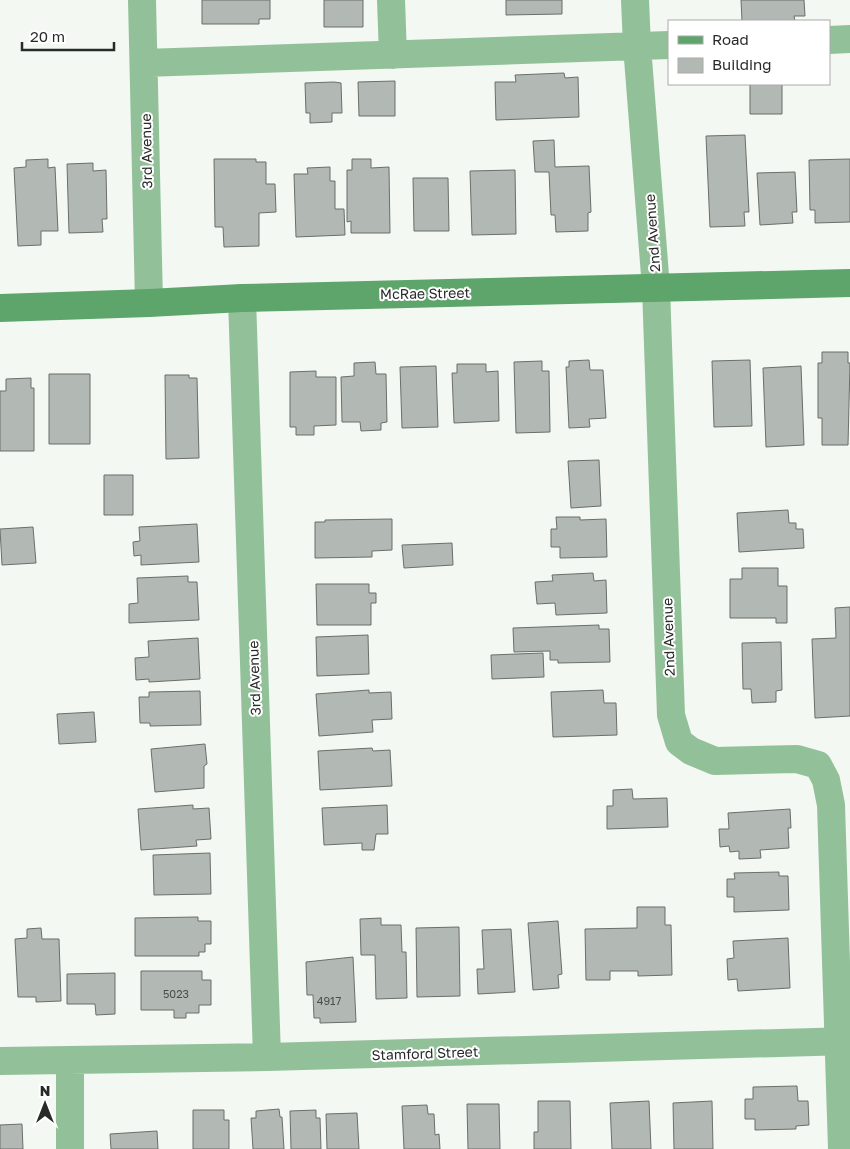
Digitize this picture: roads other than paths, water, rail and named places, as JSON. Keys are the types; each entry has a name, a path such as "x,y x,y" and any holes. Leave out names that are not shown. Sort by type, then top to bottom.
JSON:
{"street":[{"name":"3rd Avenue","path":"142,0 149,303"},
{"path":"391,0 393,55"},
{"name":"2nd Avenue","path":"636,0 637,46 656,288 671,715 679,742 691,751 714,761 797,758 818,765 826,780 832,805 845,1041 842,1149"},
{"path":"830,40 850,39"},
{"path":"144,63 668,45"},
{"name":"McRae Street","path":"0,308 242,298 850,283"},
{"name":"3rd Avenue","path":"242,298 267,1057"},
{"name":"Stamford Street","path":"0,1061 267,1057 845,1041"},
{"path":"70,1061 70,1149"}]}
